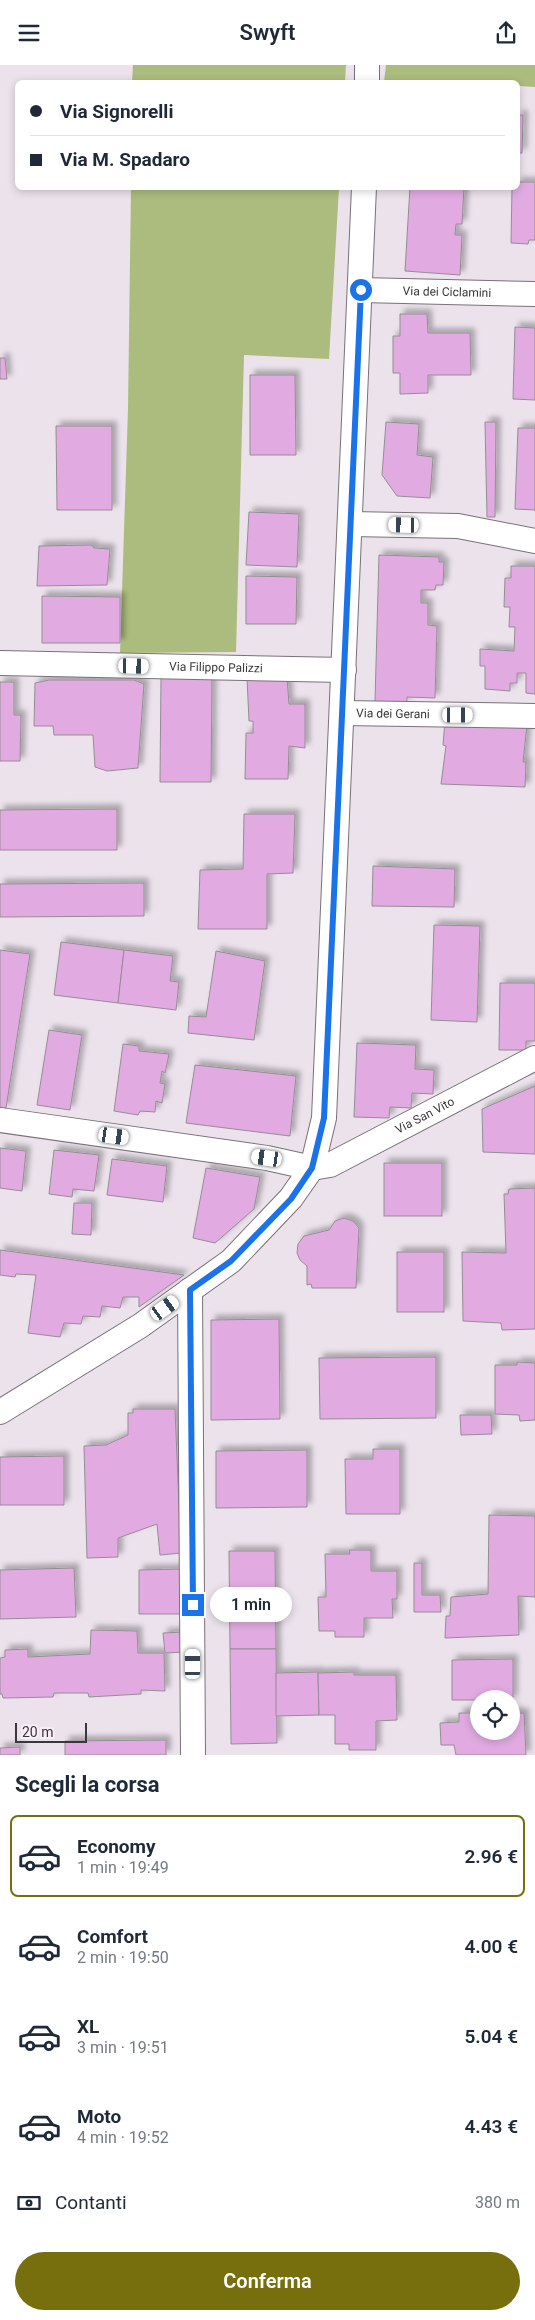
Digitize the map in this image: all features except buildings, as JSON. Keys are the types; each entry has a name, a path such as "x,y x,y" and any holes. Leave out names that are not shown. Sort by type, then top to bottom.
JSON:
{"street":[{"path":"367,65 367,80"},
{"path":"0,1412 140,1326 231,1261 291,1199 312,1168 324,1118 364,190"},
{"name":"Via dei Ciclamini","path":"361,290 535,294"},
{"path":"350,524 458,525 535,541"},
{"name":"Via Filippo Palizzi","path":"0,663 344,669"},
{"name":"Via dei Gerani","path":"342,713 535,716"},
{"name":"Via San Vito","path":"312,1168 330,1165 535,1058"},
{"path":"0,1120 267,1158 312,1168"},
{"path":"190,1290 193,1755"}],"green space":[{"path":"133,65 346,65 345,80 132,80"},
{"path":"386,65 535,65 535,87 520,86 520,80 384,80"},
{"path":"131,190 339,190 329,359 244,355 236,652 120,653 128,409"}],"route":[{"path":"193,1605 190,1290 231,1261 291,1199 312,1168 324,1118 361,290"}]}
